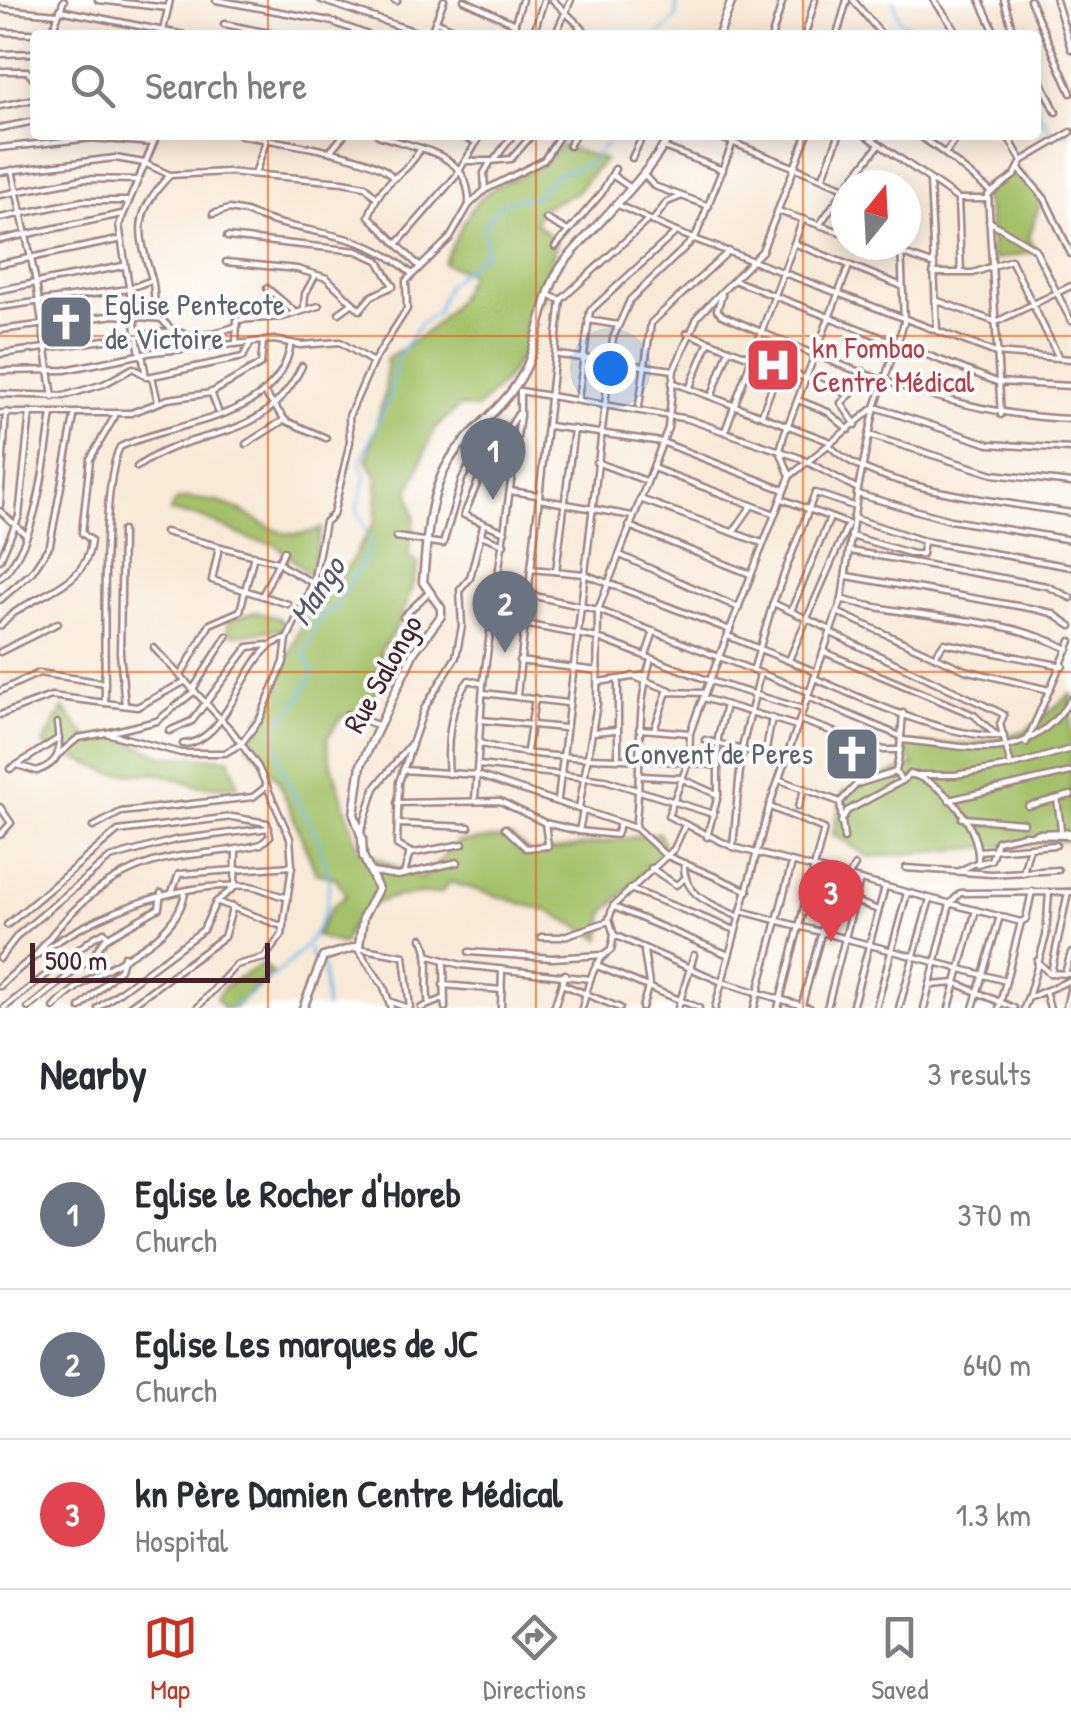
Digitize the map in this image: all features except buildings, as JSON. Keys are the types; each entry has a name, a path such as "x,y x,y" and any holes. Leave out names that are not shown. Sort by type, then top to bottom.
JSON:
{"street":[{"path":"53,30 64,0"},
{"path":"98,0 168,8"},
{"path":"164,30 170,0"},
{"path":"216,0 330,21 354,30"},
{"path":"321,0 413,30"},
{"path":"431,30 444,0"},
{"path":"464,0 515,24"},
{"path":"513,30 522,0"},
{"path":"534,30 544,0"},
{"path":"552,0 584,30"},
{"path":"557,30 571,0"},
{"path":"723,30 732,0"},
{"path":"774,30 783,0"},
{"path":"806,30 815,0"},
{"path":"839,30 850,0 878,30"},
{"path":"934,0 955,30"},
{"path":"980,0 994,30"},
{"path":"1004,0 1013,30"},
{"path":"1030,0 1071,94"},
{"path":"1056,0 1071,49"},
{"path":"0,10 59,12 148,30"},
{"path":"436,20 457,30"},
{"path":"870,30 872,22"},
{"path":"224,24 254,30"},
{"path":"578,30 580,26"},
{"path":"0,32 30,32"},
{"path":"0,54 30,54"},
{"path":"0,71 30,74"},
{"path":"1041,80 1056,112"},
{"path":"0,106 30,100"},
{"path":"0,128 30,122"},
{"path":"1022,161 1071,132"},
{"path":"0,148 74,140"},
{"path":"116,140 153,143"},
{"path":"154,140 122,214 119,240 141,354 158,402"},
{"path":"255,174 266,140"},
{"path":"278,140 331,150 386,168 392,178"},
{"path":"331,150 340,140"},
{"path":"395,140 421,148 460,168 469,183 468,204"},
{"path":"397,244 466,160 478,142 472,140"},
{"path":"485,190 484,173 509,140"},
{"path":"466,160 511,159 528,140"},
{"path":"106,733 182,753 224,753 241,744 260,719 287,654 287,639 313,583 325,522 333,515 350,442 350,416 373,362 406,309 405,282 450,238 468,204 485,190 544,160 557,140"},
{"path":"569,146 573,140"},
{"path":"632,158 641,140"},
{"name":"Rue Salongo","path":"357,948 363,917 378,888 362,856 361,832 354,814 357,782 414,652 440,620 441,608 423,582 442,478 454,454 517,390 560,268 618,204 667,140"},
{"path":"728,140 831,181"},
{"path":"579,831 598,682 598,610 662,442 670,415 674,370 687,333 704,308 756,261 804,140"},
{"path":"822,178 837,140"},
{"path":"873,140 958,199 988,199"},
{"path":"859,170 880,140"},
{"path":"927,140 990,191"},
{"path":"944,154 954,140"},
{"path":"1001,415 988,199 990,191 1020,170 1022,161 1011,140"},
{"path":"558,799 574,635 609,362 618,325 630,300 696,238 733,142"},
{"path":"419,266 369,218 376,197 392,178 410,168 421,148"},
{"path":"663,148 723,170"},
{"path":"0,172 93,158 144,163 170,175 255,174 364,186 376,197"},
{"path":"556,248 616,168"},
{"path":"12,170 36,282 53,397"},
{"path":"1020,170 1045,199 1071,254"},
{"path":"644,171 647,182 709,206"},
{"path":"170,175 140,218 141,244 163,319 172,330"},
{"path":"612,175 631,188"},
{"path":"0,195 83,180 136,180"},
{"path":"930,181 937,332"},
{"path":"666,192 667,202"},
{"path":"517,695 561,300 667,202 680,197"},
{"path":"958,199 961,272"},
{"path":"0,218 82,201 127,201"},
{"path":"618,204 676,232 996,354 1071,358"},
{"path":"214,214 229,209 246,212 362,242 384,250 412,273"},
{"path":"820,224 831,209"},
{"path":"778,210 831,228"},
{"path":"0,240 122,214"},
{"path":"546,219 569,231"},
{"path":"725,431 803,220"},
{"path":"989,221 1035,249 1071,322"},
{"path":"578,400 592,309 676,232"},
{"path":"226,262 316,275 333,282 361,310 371,296 393,286 378,260 344,248 227,238"},
{"path":"0,264 119,240"},
{"path":"796,244 902,286"},
{"path":"638,407 654,318 729,250"},
{"path":"789,660 853,518 875,407 904,319 902,260"},
{"path":"920,260 932,264"},
{"path":"933,273 961,272 1011,260 1058,358"},
{"path":"0,290 123,266"},
{"path":"790,476 780,451 848,266"},
{"path":"304,308 305,294 316,275"},
{"path":"0,307 128,290 152,280"},
{"path":"736,281 998,382 1071,386"},
{"path":"934,300 996,322 1071,286"},
{"path":"268,288 295,312"},
{"path":"722,295 718,313 884,379 1001,415 1071,420"},
{"path":"550,296 561,300"},
{"path":"339,313 353,303"},
{"path":"236,344 237,320 260,320 319,306"},
{"path":"0,330 116,316 163,319"},
{"path":"588,320 618,325"},
{"path":"0,354 136,333 172,330 210,336 237,326"},
{"path":"687,333 850,395"},
{"path":"0,371 50,372 141,354 263,342 340,342 373,362"},
{"path":"26,536 1,508 3,413 115,416 158,402 211,392 261,364 263,342"},
{"path":"690,387 709,342"},
{"path":"0,394 53,397 104,384 133,368 150,377 244,356 250,343"},
{"path":"104,703 114,458 120,446 232,413 264,394 279,378 291,343"},
{"path":"712,395 729,349"},
{"path":"558,354 674,370"},
{"path":"137,467 185,443 231,432 274,406 302,366"},
{"path":"762,414 779,368"},
{"path":"856,425 841,403 859,387 863,371"},
{"path":"672,382 788,424 830,444 862,467 968,498 1071,513"},
{"path":"475,799 483,684 520,411 517,390 670,415 808,461 857,492 950,520 1071,540"},
{"path":"211,392 219,414"},
{"path":"264,394 284,420 326,438"},
{"path":"798,400 828,412 849,431"},
{"path":"672,822 668,813 689,760 690,733 790,476 875,407"},
{"path":"875,407 992,445 1071,449"},
{"path":"505,532 482,526 464,515 485,467 520,411"},
{"path":"0,560 17,523 30,412"},
{"path":"0,578 16,561 26,536 52,414"},
{"path":"0,600 32,572 50,545 75,416"},
{"path":"0,626 26,603 74,579 86,560 91,540 82,533 90,460 115,416"},
{"path":"246,444 284,420"},
{"path":"548,426 662,442 784,490"},
{"path":"396,537 443,544 461,480 488,433 482,427"},
{"path":"556,571 574,429"},
{"path":"870,435 994,474 1071,483"},
{"path":"596,462 646,481"},
{"path":"485,467 512,479"},
{"path":"652,468 775,514"},
{"path":"510,491 632,516"},
{"path":"733,847 742,748 760,649 773,603 816,492 855,506"},
{"path":"781,498 850,525"},
{"path":"639,499 762,543"},
{"path":"733,532 752,506"},
{"path":"792,611 830,518"},
{"path":"853,518 924,541 1070,564"},
{"path":"715,1008 769,807 842,599 850,525"},
{"path":"463,844 409,854 397,845 397,803 413,740 461,640 460,590 470,578 482,526"},
{"path":"629,526 750,574"},
{"path":"122,531 120,653 126,708"},
{"path":"165,532 281,564 313,583"},
{"path":"480,535 504,544"},
{"path":"851,536 913,554 922,554 924,541"},
{"path":"219,547 211,579 288,604"},
{"path":"264,594 284,551"},
{"path":"850,551 1047,586 1071,598"},
{"path":"180,675 210,624 240,611 254,555"},
{"path":"618,555 738,608"},
{"path":"529,568 584,574 608,582 903,713 965,732 1001,736"},
{"path":"847,576 1035,609 1052,613 1071,626"},
{"path":"404,617 429,592"},
{"path":"498,592 579,604 654,630 808,694 901,738 1009,749 1044,732 1071,699"},
{"path":"842,599 890,612 1017,629 1068,649"},
{"path":"773,603 991,707 1004,716 1001,736"},
{"path":"838,613 965,670 1049,690"},
{"path":"0,652 58,624"},
{"path":"523,624 598,638 710,681 803,710"},
{"path":"640,636 642,628"},
{"path":"635,828 642,776 639,729 654,630"},
{"path":"10,768 37,771 78,738 157,721 194,690 227,636"},
{"path":"169,732 186,726 248,646 287,639"},
{"path":"1026,744 1071,641"},
{"path":"935,656 944,643 1063,666"},
{"path":"183,744 198,742 220,718 268,645"},
{"path":"154,648 241,744 289,829 292,866 282,936 264,958 236,965 197,1008"},
{"path":"824,652 972,714 1001,736 1009,749 1011,766"},
{"path":"519,661 598,672"},
{"path":"0,691 40,673 104,683"},
{"path":"598,682 645,677 670,690 704,695 726,705 839,734 884,750 900,750"},
{"path":"449,774 451,725 464,686 469,680 483,684"},
{"path":"618,680 618,756"},
{"path":"0,715 42,696 126,708 147,704 186,681"},
{"path":"654,730 663,696 670,690"},
{"path":"483,693 567,703"},
{"path":"527,752 535,698"},
{"path":"708,837 718,794 719,743 726,705"},
{"path":"902,781 896,772 903,713"},
{"path":"347,714 380,726"},
{"path":"765,756 772,718"},
{"path":"481,720 564,728"},
{"path":"57,723 59,754"},
{"path":"639,729 690,733"},
{"path":"593,732 616,730"},
{"path":"831,760 839,734"},
{"path":"0,775 60,738"},
{"path":"361,832 374,788 413,740"},
{"path":"704,740 742,748 784,765"},
{"path":"479,742 527,752 640,756 718,766"},
{"path":"841,822 847,811 914,775 955,775 1011,766 1071,748"},
{"path":"477,764 586,778 713,814"},
{"path":"403,770 477,775 558,799 635,828 665,855 748,891"},
{"path":"844,839 840,802 854,785 896,772"},
{"path":"949,800 1071,772"},
{"path":"914,775 934,784 962,818 978,851 976,865"},
{"path":"642,776 680,778 718,794"},
{"path":"780,780 840,802"},
{"path":"93,827 121,812 253,797 267,786"},
{"path":"798,807 804,788"},
{"path":"1028,806 1071,796"},
{"path":"397,803 475,799 508,803 545,823 616,835 620,824"},
{"path":"1058,799 1062,830"},
{"path":"0,806 11,823 0,836"},
{"path":"769,807 824,826 778,1008"},
{"path":"0,986 37,954 72,908 113,880 168,858 236,850 268,841 269,828 263,820 232,817 118,831 7,925"},
{"path":"658,818 733,847 1021,922 1026,920 1032,891"},
{"path":"962,818 1024,823"},
{"path":"505,828 518,835 526,848 534,848 549,845 545,823"},
{"path":"399,824 468,827"},
{"path":"469,952 552,958 603,955 611,950 614,906 676,846 684,827"},
{"path":"0,958 18,935 110,858 175,840 269,828"},
{"path":"957,872 991,860 996,841 1062,830 1071,834"},
{"path":"1030,836 1071,834"},
{"path":"978,851 1056,845"},
{"path":"98,1008 203,930 216,902 235,887 236,850"},
{"path":"1023,873 1029,850"},
{"path":"404,874 409,854"},
{"path":"372,872 404,874 458,862"},
{"path":"754,1008 792,862"},
{"path":"684,863 684,878 696,895 741,914 1006,981"},
{"path":"172,892 179,874 292,866"},
{"path":"848,877 856,866"},
{"path":"651,868 676,885 684,878"},
{"path":"906,868 1023,873 1058,870"},
{"path":"801,1007 838,875"},
{"path":"828,1008 860,880"},
{"path":"37,954 161,894 235,887 258,888 286,897"},
{"path":"852,1008 885,887"},
{"path":"630,889 735,930"},
{"path":"54,1008 76,984 173,924 185,892"},
{"path":"924,1008 950,904 962,892 1070,892 1051,973"},
{"path":"1024,1008 1046,936 1049,892"},
{"path":"876,1008 907,893"},
{"path":"28,1008 92,958 108,937 159,908 161,894"},
{"path":"900,1008 930,899"},
{"path":"854,901 878,910"},
{"path":"216,902 284,927"},
{"path":"127,1008 215,945 227,933 232,906"},
{"path":"614,906 729,955"},
{"path":"950,1008 976,910"},
{"path":"973,1008 1000,916"},
{"path":"541,937 561,937 610,921"},
{"path":"1000,1008 1021,922"},
{"path":"4,1008 93,938 104,932 108,937"},
{"path":"614,936 722,982 810,1008"},
{"path":"422,938 427,954 425,988 430,1004"},
{"path":"357,948 391,1008"},
{"path":"303,1008 323,957 357,948 404,956 409,1008 387,998"},
{"path":"642,1008 649,984 644,951"},
{"path":"427,954 444,962 590,979"},
{"path":"1066,1008 1071,954"},
{"path":"582,1008 590,979 603,955"},
{"path":"678,1005 694,955"},
{"path":"80,1008 120,969 124,956"},
{"path":"1036,960 1051,973 1069,979"},
{"path":"444,962 445,1008"},
{"path":"597,966 649,984 678,1005 699,1008"},
{"path":"500,1008 502,970"},
{"path":"554,1008 565,974"},
{"path":"1028,998 1069,979"},
{"path":"931,986 956,983 1014,1008"},
{"path":"562,984 616,1007"},
{"path":"444,986 502,990"},
{"path":"1045,992 1050,1008"},
{"path":"421,1008 444,998"}],"green space":[{"path":"561,145 604,160 575,193 541,208 535,222 557,242 545,283 546,295 524,324 530,342 507,378 477,409 460,406 434,429 409,492 415,518 408,556 419,564 400,620 381,649 378,684 371,704 354,716 341,717 327,738 329,756 359,850 422,879 458,842 511,837 532,854 659,833 666,850 605,912 601,939 551,912 450,882 441,893 394,897 369,907 359,915 343,944 316,936 332,906 346,896 336,878 316,873 279,782 248,744 280,681 314,591 344,573 375,522 378,480 367,459 385,393 387,358 425,333 447,312 464,287 469,273 443,263 477,203 492,189 540,165"},
{"path":"1015,168 1042,195 1029,238 1036,251 993,260 987,206 976,192"},
{"path":"188,498 227,505 281,532 321,529 310,575 275,544 252,540 201,517 170,512 176,501"},
{"path":"256,612 279,618 289,628 228,633 227,620"},
{"path":"1071,694 1071,840 869,857 833,834 843,792 914,765 901,744 970,745 1026,731"},
{"path":"63,708 88,738 121,738 163,756 229,758 238,786 199,786 161,774 112,773 43,745"},
{"path":"263,964 272,972 234,1008 223,1008 216,998 225,986"}],"waterway":[{"name":"Mango","path":"664,30 676,17 677,0"},
{"path":"893,0 900,20 915,30"},
{"path":"1041,117 1051,132 1071,134"},
{"name":"Mango","path":"231,1008 300,951 316,931 326,908 329,883 323,855 285,775 276,722 294,706 313,673 305,654 318,620 336,606 372,546 357,508 366,476 360,462 390,396 397,358 420,324 437,312 447,285 487,251 483,229 492,213 509,201 534,198 555,175 589,164 609,140"},
{"path":"309,949 311,958 318,960"},
{"path":"323,965 326,1008"}],"place":[{"name":"Eglise Pentecote de Victoire","path":"66,322"},
{"name":"kn Fombao Centre Médical","path":"773,365"},
{"name":"Eglise le Rocher d'Horeb","path":"493,500"},
{"name":"Eglise Les marques de JC","path":"505,653"},
{"name":"Convent de Peres","path":"852,754"},
{"name":"kn Père Damien Centre Médical","path":"831,942"}]}
